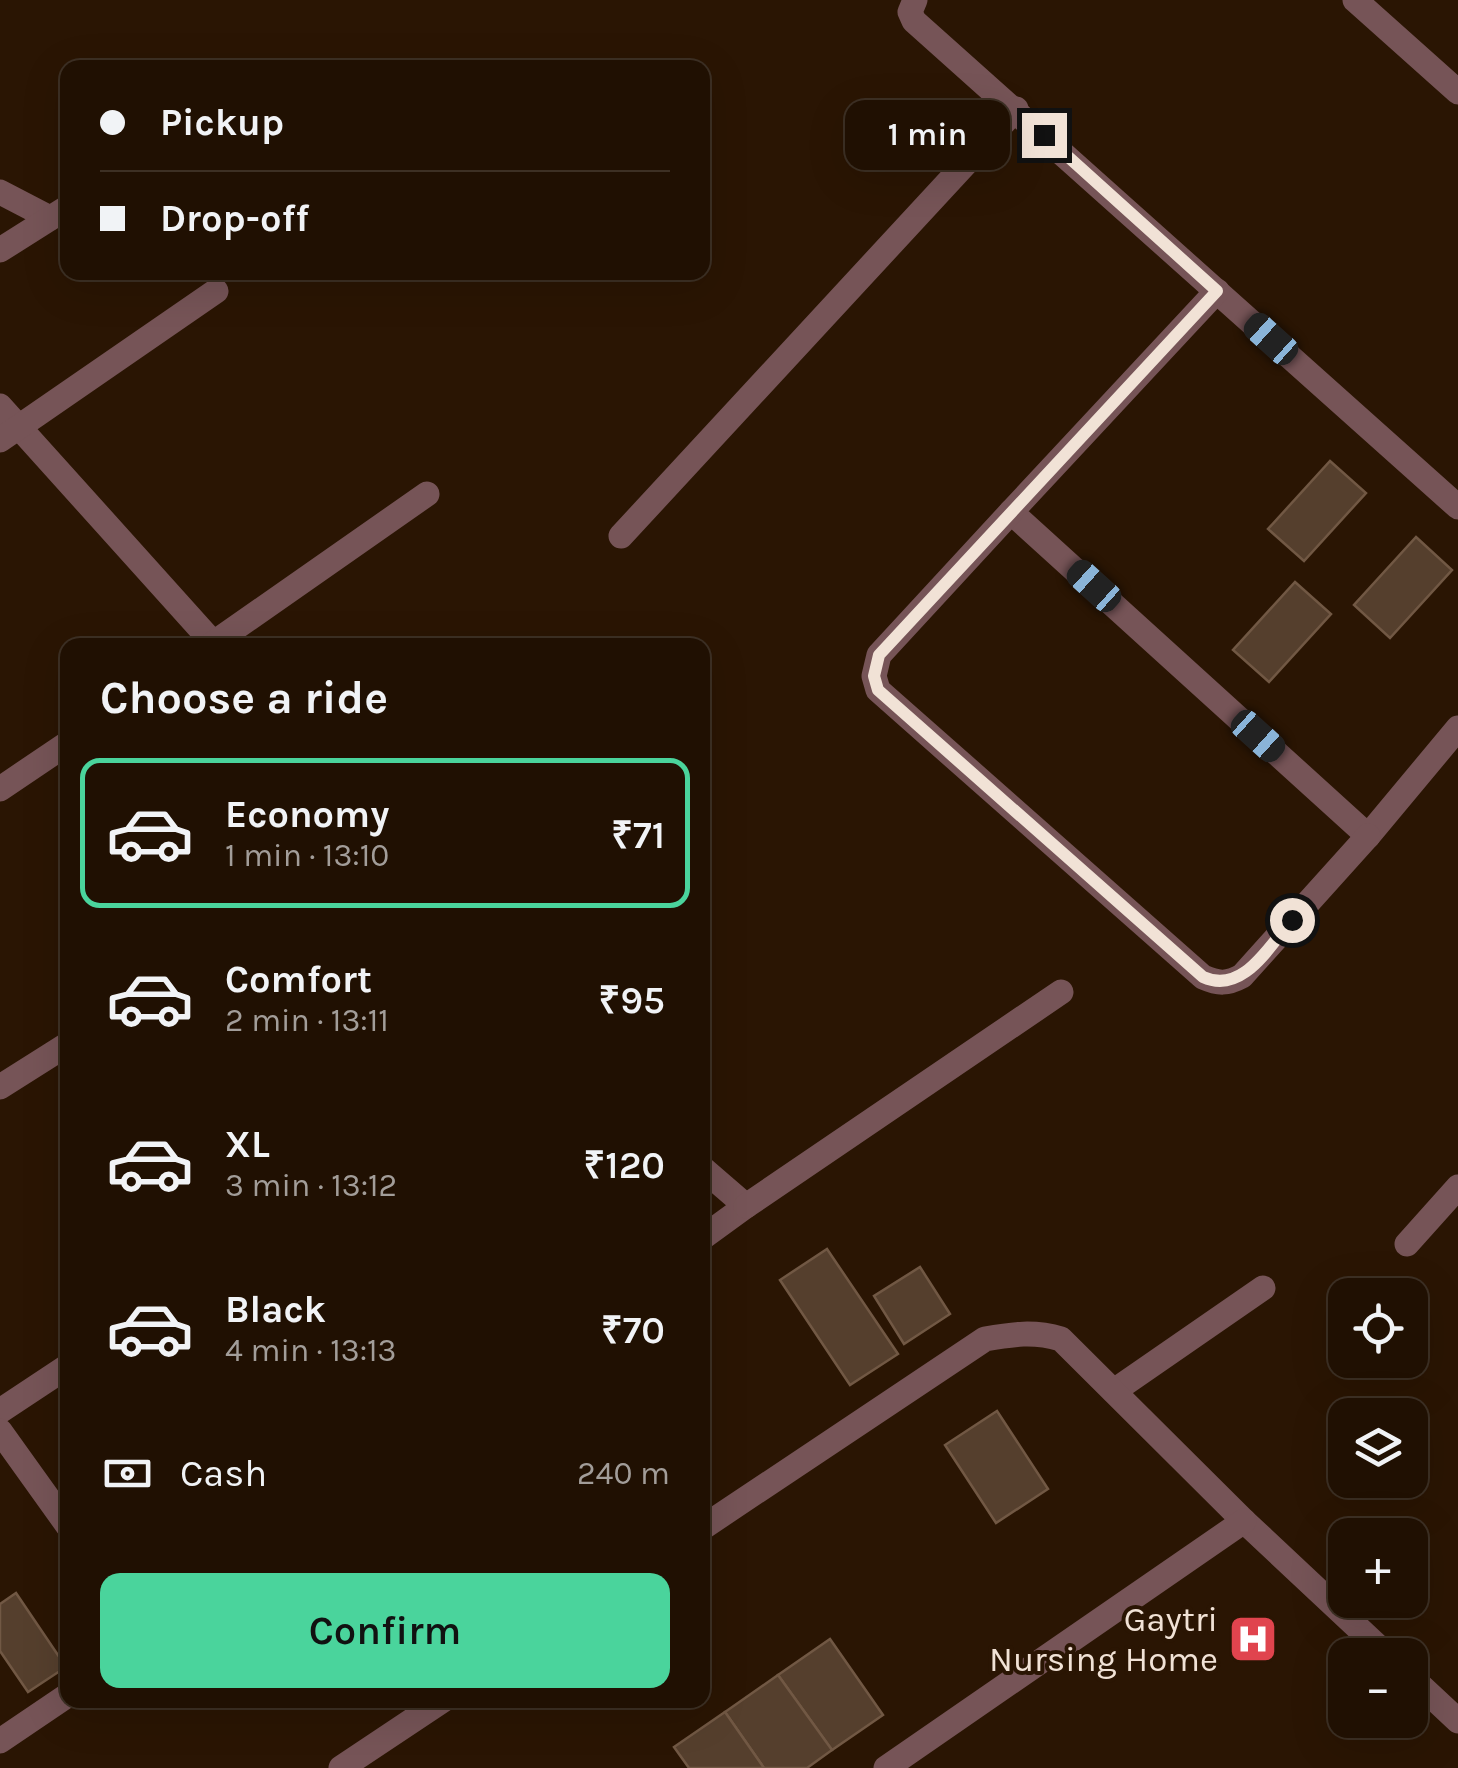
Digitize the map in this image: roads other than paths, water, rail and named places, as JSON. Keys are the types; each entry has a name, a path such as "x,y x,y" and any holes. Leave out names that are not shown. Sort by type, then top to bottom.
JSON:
{"street":[{"path":"915,0 910,12 914,21 1458,507"},
{"path":"1355,0 1458,92"},
{"path":"622,536 1016,109"},
{"path":"0,192 59,213"},
{"path":"0,250 59,213"},
{"path":"10,433 216,291"},
{"path":"1217,291 879,655 874,676 878,690 1203,977 1216,983 1228,983 1242,976 1368,836 1458,728"},
{"path":"0,406 10,433 207,638"},
{"path":"222,638 427,494"},
{"path":"1011,512 1368,836"},
{"path":"0,789 60,748"},
{"path":"710,1232 1061,992"},
{"path":"0,1087 60,1049"},
{"path":"710,1175 746,1206"},
{"path":"1407,1244 1458,1186"},
{"path":"1114,1392 1263,1288"},
{"path":"710,1523 986,1340 1016,1333 1042,1334 1061,1340 1369,1638"},
{"path":"0,1411 60,1371"},
{"path":"0,1432 60,1515"},
{"path":"886,1768 1244,1521"},
{"path":"1428,1693 1458,1721"},
{"path":"0,1740 60,1700"},
{"path":"341,1768 431,1708"}],"place":[{"name":"Gaytri Nursing Home","path":"1253,1639"}]}
